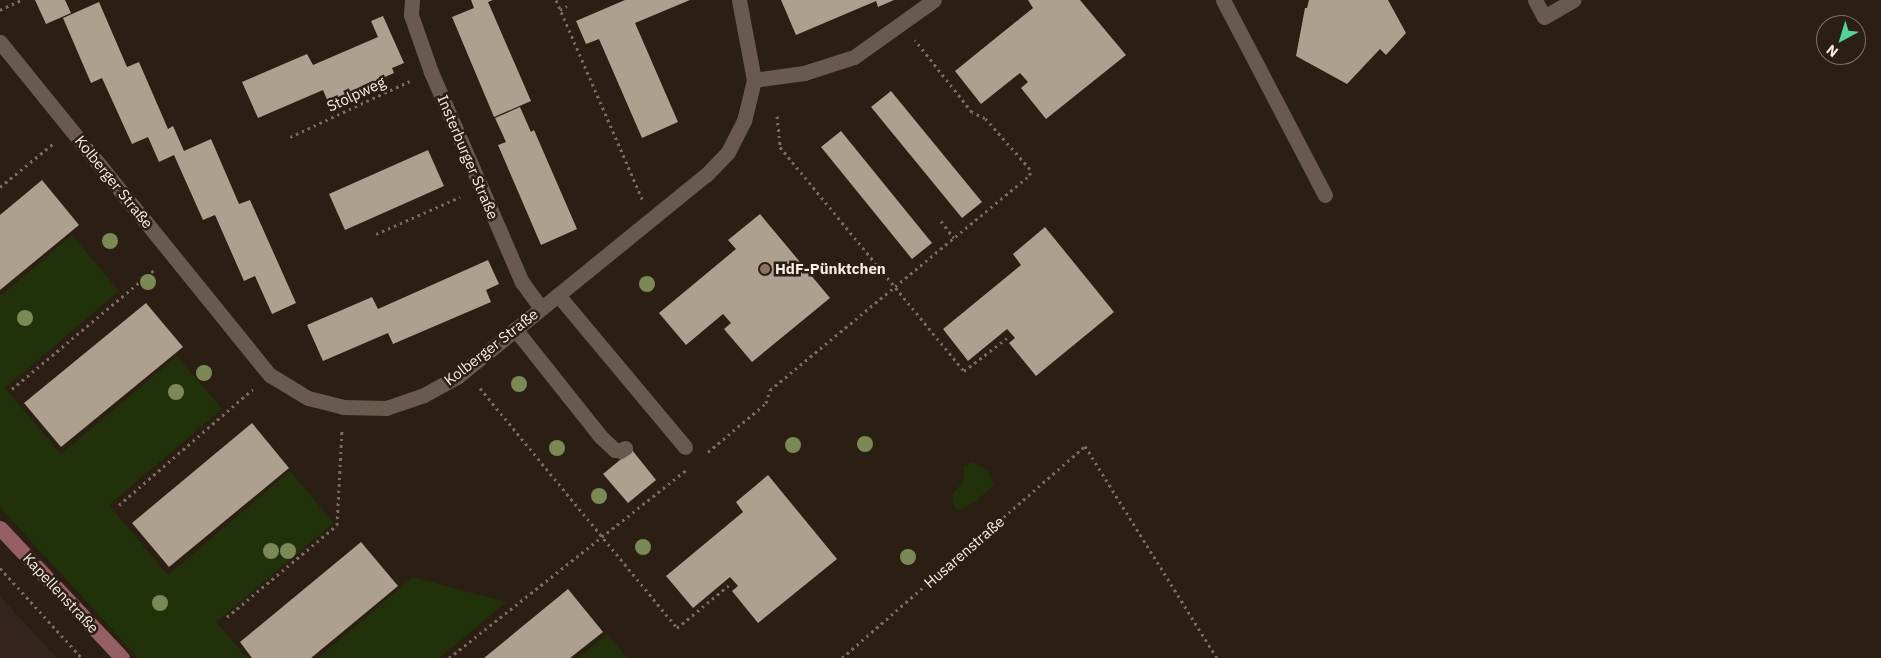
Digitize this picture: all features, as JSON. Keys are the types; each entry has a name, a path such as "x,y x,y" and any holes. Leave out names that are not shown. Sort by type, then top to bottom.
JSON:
{"main road":[{"name":"Kapellenstraße","path":"0,528 122,658"}],"street":[{"name":"Insterburger Straße","path":"412,0 411,15 431,72 522,282 541,308"},
{"name":"Kolberger Straße","path":"0,42 270,375 308,398 344,407 386,408 424,395 466,370 706,176 728,152 744,121 754,80 739,0"},
{"path":"754,80 804,73 854,57 934,0"},
{"path":"1223,0 1325,195"},
{"path":"1535,0 1544,17 1574,0"},
{"path":"558,295 685,448"},
{"path":"515,329 601,437 615,450 620,451 625,448"}],"path":[{"path":"0,10 21,0"},
{"path":"556,0 651,220"},
{"path":"560,10 567,6"},
{"path":"700,459 766,403 770,390 1030,175 1030,168 985,118 972,112 902,24"},
{"name":"Stolpweg","path":"290,137 431,72"},
{"path":"777,116 780,147 964,371 1007,338"},
{"path":"0,187 71,129"},
{"path":"376,234 481,188"},
{"path":"940,221 954,238"},
{"path":"12,389 172,255"},
{"path":"466,370 677,628 729,585"},
{"path":"119,505 270,375"},
{"path":"227,617 337,525 344,407"},
{"name":"Husarenstraße","path":"842,658 1086,446 1217,658"},
{"path":"449,658 693,465"},
{"path":"0,568 82,658"}],"shaded area":[{"path":"0,596 57,658 0,658"}],"green space":[{"path":"72,235 119,291 5,388 61,454 177,356 222,409 109,505 168,575 290,471 334,523 216,622 247,658 138,658 0,507 0,296"},
{"path":"973,462 988,470 994,485 976,501 962,509 957,509 953,505 952,495 964,480 964,466"},
{"path":"413,577 506,602 440,658 318,658"},
{"path":"607,634 628,658 578,658"}],"building":[{"path":"35,0 65,0 71,13 46,24"},
{"path":"471,0 493,0 488,2 531,101 494,117 452,17 474,8"},
{"path":"625,0 690,0 635,23 678,122 642,138 599,39 586,44 576,21"},
{"path":"781,0 894,0 878,7 876,1 796,35"},
{"path":"1028,0 1080,0 1126,55 1046,119 1021,88 1028,82 1020,73 981,104 955,71 1033,8"},
{"path":"1309,0 1388,0 1406,33 1386,55 1380,49 1347,84 1296,56 1305,8 1307,8"},
{"path":"99,2 127,67 139,62 168,129 173,126 184,151 211,139 239,204 250,200 296,303 272,314 255,276 244,281 215,215 203,220 174,155 159,162 148,137 132,144 102,78 91,83 63,18"},
{"path":"383,16 404,63 392,68 394,73 328,102 323,90 258,118 242,82 307,54 313,65 378,37 371,21"},
{"path":"891,91 982,202 962,218 871,107"},
{"path":"520,107 531,132 534,130 577,229 541,245 498,145 506,142 495,118"},
{"path":"841,131 932,243 912,259 821,147"},
{"path":"428,150 444,186 345,230 329,194"},
{"path":"42,180 79,225 0,290 0,215"},
{"path":"760,214 830,298 752,362 724,329 731,323 723,314 686,345 659,313 736,249 728,240"},
{"path":"1045,227 1114,312 1036,376 1009,343 1015,338 1007,329 968,361 943,329 1021,265 1013,254"},
{"path":"488,260 499,284 486,290 491,302 393,344 388,333 323,361 307,325 372,297 378,309"},
{"path":"146,303 183,347 61,447 24,403"},
{"path":"252,423 289,468 169,567 132,523"},
{"path":"632,450 656,480 628,503 603,474"},
{"path":"768,475 837,559 758,623 732,591 738,586 730,577 693,608 666,576 743,512 736,502"},
{"path":"361,542 398,586 311,658 252,658 240,642"},
{"path":"568,589 603,632 570,658 484,658"}],"place":[{"name":"HdF-Pünktchen","path":"765,269"}]}
